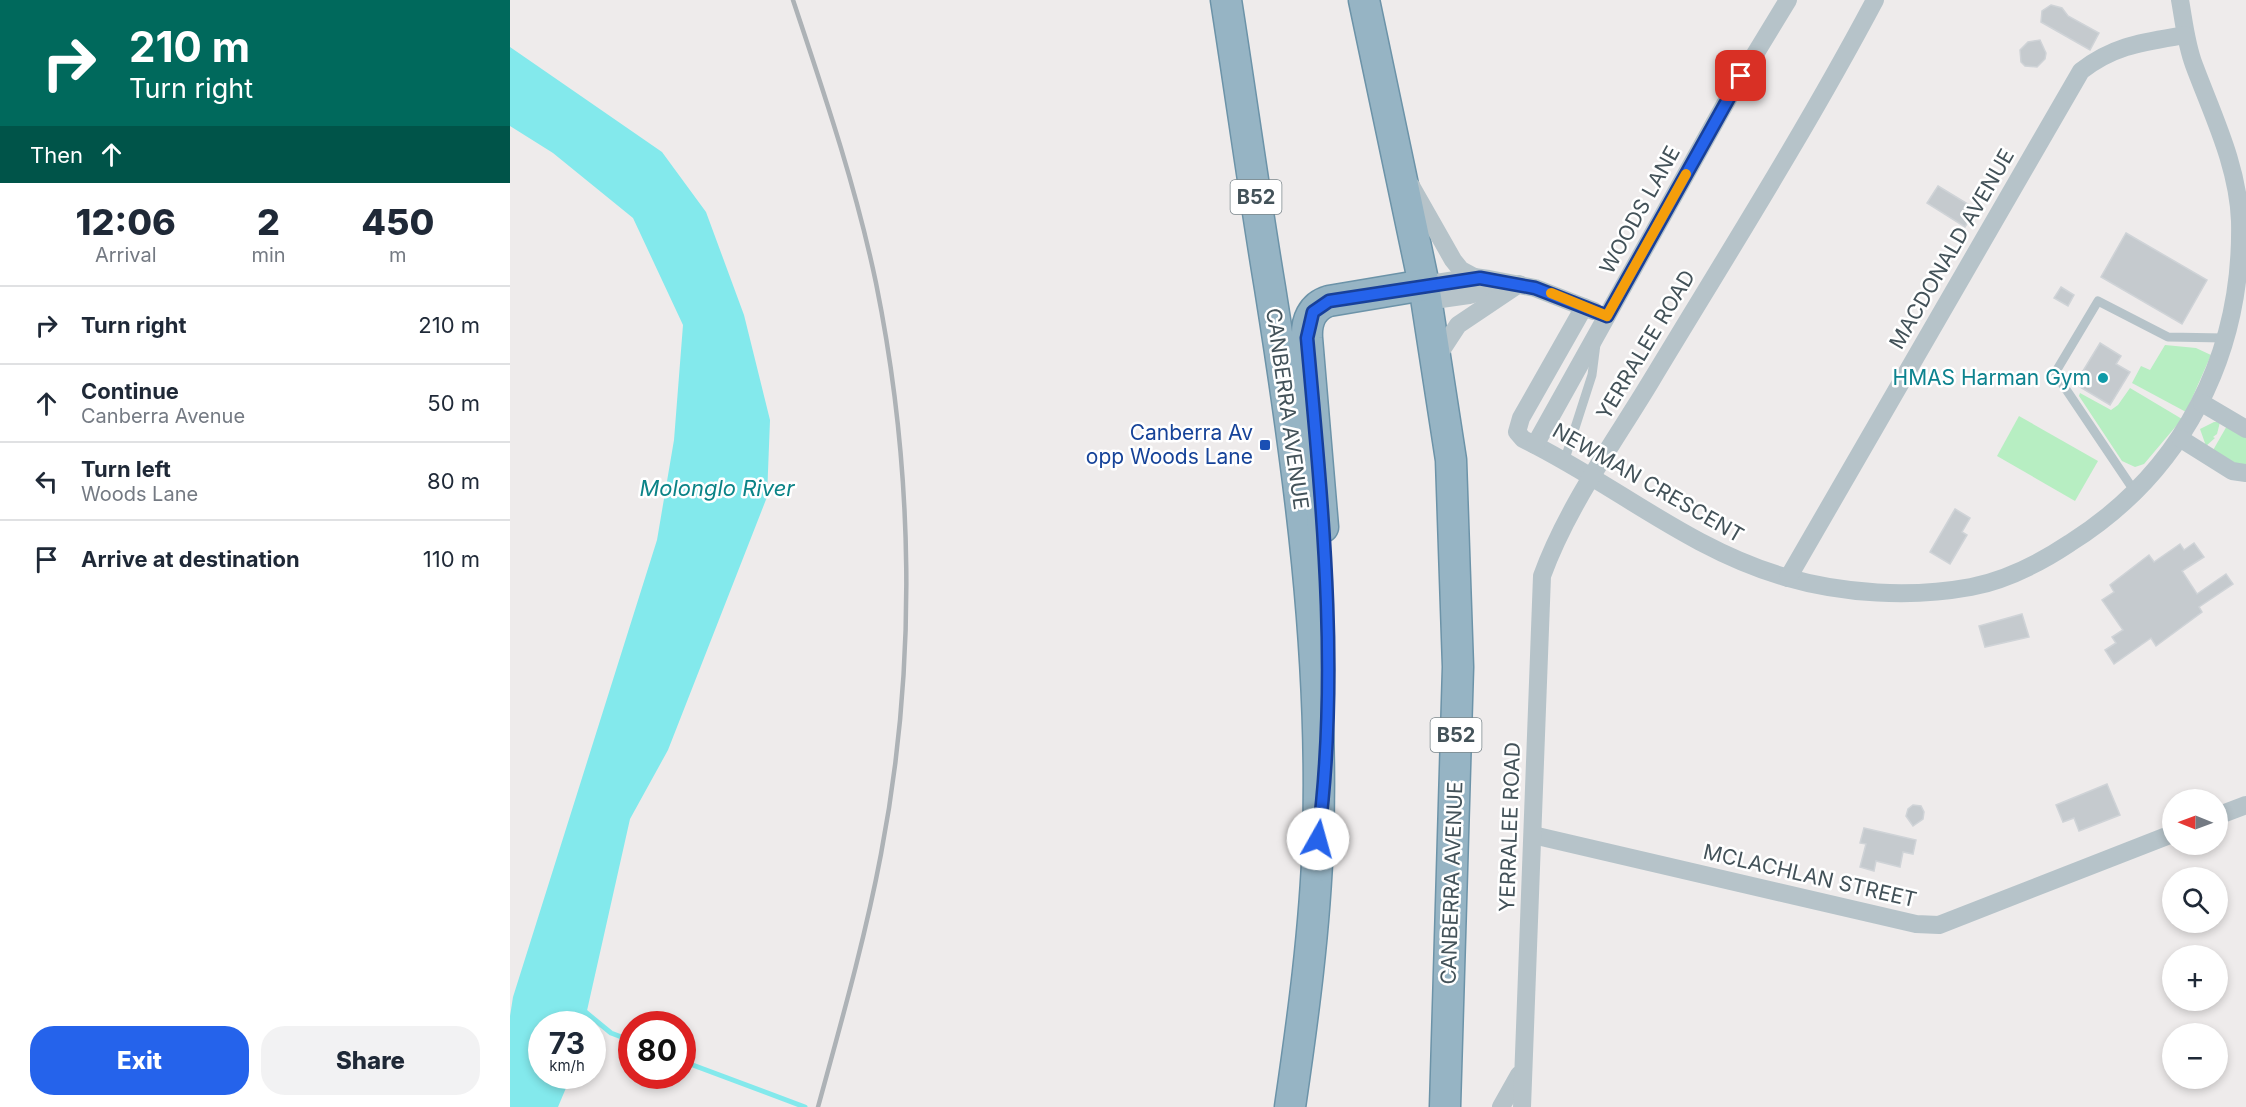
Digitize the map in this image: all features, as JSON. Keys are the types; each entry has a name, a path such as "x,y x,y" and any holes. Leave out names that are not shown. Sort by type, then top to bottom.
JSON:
{"highway":[{"name":"CANBERRA AVENUE","path":"1226,0 1297,467 1309,588 1318,744 1318,839 1305,1001 1290,1107"},
{"name":"CANBERRA AVENUE","path":"1364,0 1426,293 1451,460 1458,667 1445,1107"},
{"path":"1270,289 1287,303 1311,314 1337,315 1426,293"},
{"path":"1311,314 1307,338 1323,522 1328,642 1326,771 1318,839"}],"street":[{"name":"WOODS LANE","path":"1535,445 1735,87 1788,0"},
{"name":"YERRALEE ROAD","path":"1522,1107 1542,576 1553,548 1592,479 1768,186 1875,0"},
{"name":"NEWMAN CRESCENT","path":"1584,307 1519,422 1517,432 1520,437 1712,550 1788,578 1842,589 1888,592 1972,586 2001,578 2044,560 2111,516 2181,439 2202,403 2224,338 2238,275 2240,220 2236,186 2220,128 2185,35 2180,0"},
{"name":"MACDONALD AVENUE","path":"1788,578 2080,71 2100,56 2122,46 2185,35"},
{"path":"1399,166 1461,270 1474,277 1515,284 1607,316"},
{"path":"1426,293 1474,277"},
{"path":"1426,293 1469,295 1515,284"},
{"path":"1437,357 1458,326 1515,284"},
{"path":"2202,403 2246,429"},
{"path":"2181,439 2232,471 2246,473"},
{"path":"2228,812 2246,805"},
{"name":"MCLACHLAN STREET","path":"1533,835 1916,924 1939,925 2162,838"},
{"name":"YERRALEE ROAD","path":"1501,1107 1518,1078 1523,1062"}],"lane":[{"path":"2135,492 2055,373 2098,301 2168,337 2224,338"},
{"path":"1564,462 1593,371 1596,336"}],"green space":[{"path":"2165,345 2196,348 2211,355 2186,412 2132,383 2141,366 2150,370"},
{"path":"2130,388 2182,419 2144,464 2135,467 2122,461 2079,396 2080,393 2111,410 2118,405"},
{"path":"2019,416 2098,461 2075,501 1997,456"},
{"path":"2214,422 2220,422 2217,434 2206,446 2200,429"},
{"path":"2228,424 2246,435 2246,468 2212,452"}],"water":[{"name":"Molonglo River","path":"510,47 662,152 706,212 744,315 770,420 767,497 668,750 630,819 587,1011 528,1011 528,1089 566,1089 558,1107 510,1107 510,1016 513,997 657,540 674,440 683,325 633,218 553,153 510,126"}],"building":[{"path":"2051,5 2062,8 2068,16 2099,33 2090,50 2041,22 2042,11"},
{"path":"2040,40 2046,53 2045,59 2037,67 2025,66 2021,62 2020,50 2028,42"},
{"path":"1938,186 1976,209 1965,227 1927,203"},
{"path":"2126,233 2207,280 2182,324 2101,277"},
{"path":"2061,287 2074,295 2068,306 2054,298"},
{"name":"HMAS Harman Gym","path":"2100,343 2121,356 2116,364 2130,372 2110,405 2075,384"},
{"path":"1955,509 1970,518 1962,532 1967,535 1950,564 1930,552"},
{"path":"2194,543 2204,557 2182,571 2197,594 2226,574 2233,584 2199,607 2202,612 2156,646 2151,638 2114,664 2105,650 2116,643 2112,637 2123,630 2102,600 2114,592 2110,585 2149,555 2154,562 2180,544 2184,550"},
{"path":"2022,614 2029,637 1985,647 1979,626"},
{"path":"2107,784 2120,815 2079,831 2074,818 2063,822 2056,805"},
{"path":"1913,805 1921,806 1924,812 1923,819 1913,826 1906,816 1908,809"},
{"path":"1864,828 1916,840 1913,854 1903,852 1900,867 1876,861 1874,871 1860,867 1866,844 1860,843"}],"waterway":[{"path":"583,1010 611,1033 618,1036"},
{"path":"696,1066 805,1107"}],"railway":[{"path":"793,0 849,176 876,283 889,354 898,425 904,497 906,569 901,712 893,783 868,918 818,1107"}],"slow traffic":[{"path":"1551,293 1607,316 1686,174"}],"place":[{"name":"HMAS Harman Gym","path":"2103,378"},
{"name":"Canberra Av opp Woods Lane","path":"1265,445"}],"route":[{"path":"1318,839 1326,771 1328,604 1307,338 1309,320 1313,312 1319,305 1329,301 1474,277 1527,285 1607,316 1741,76"}]}
